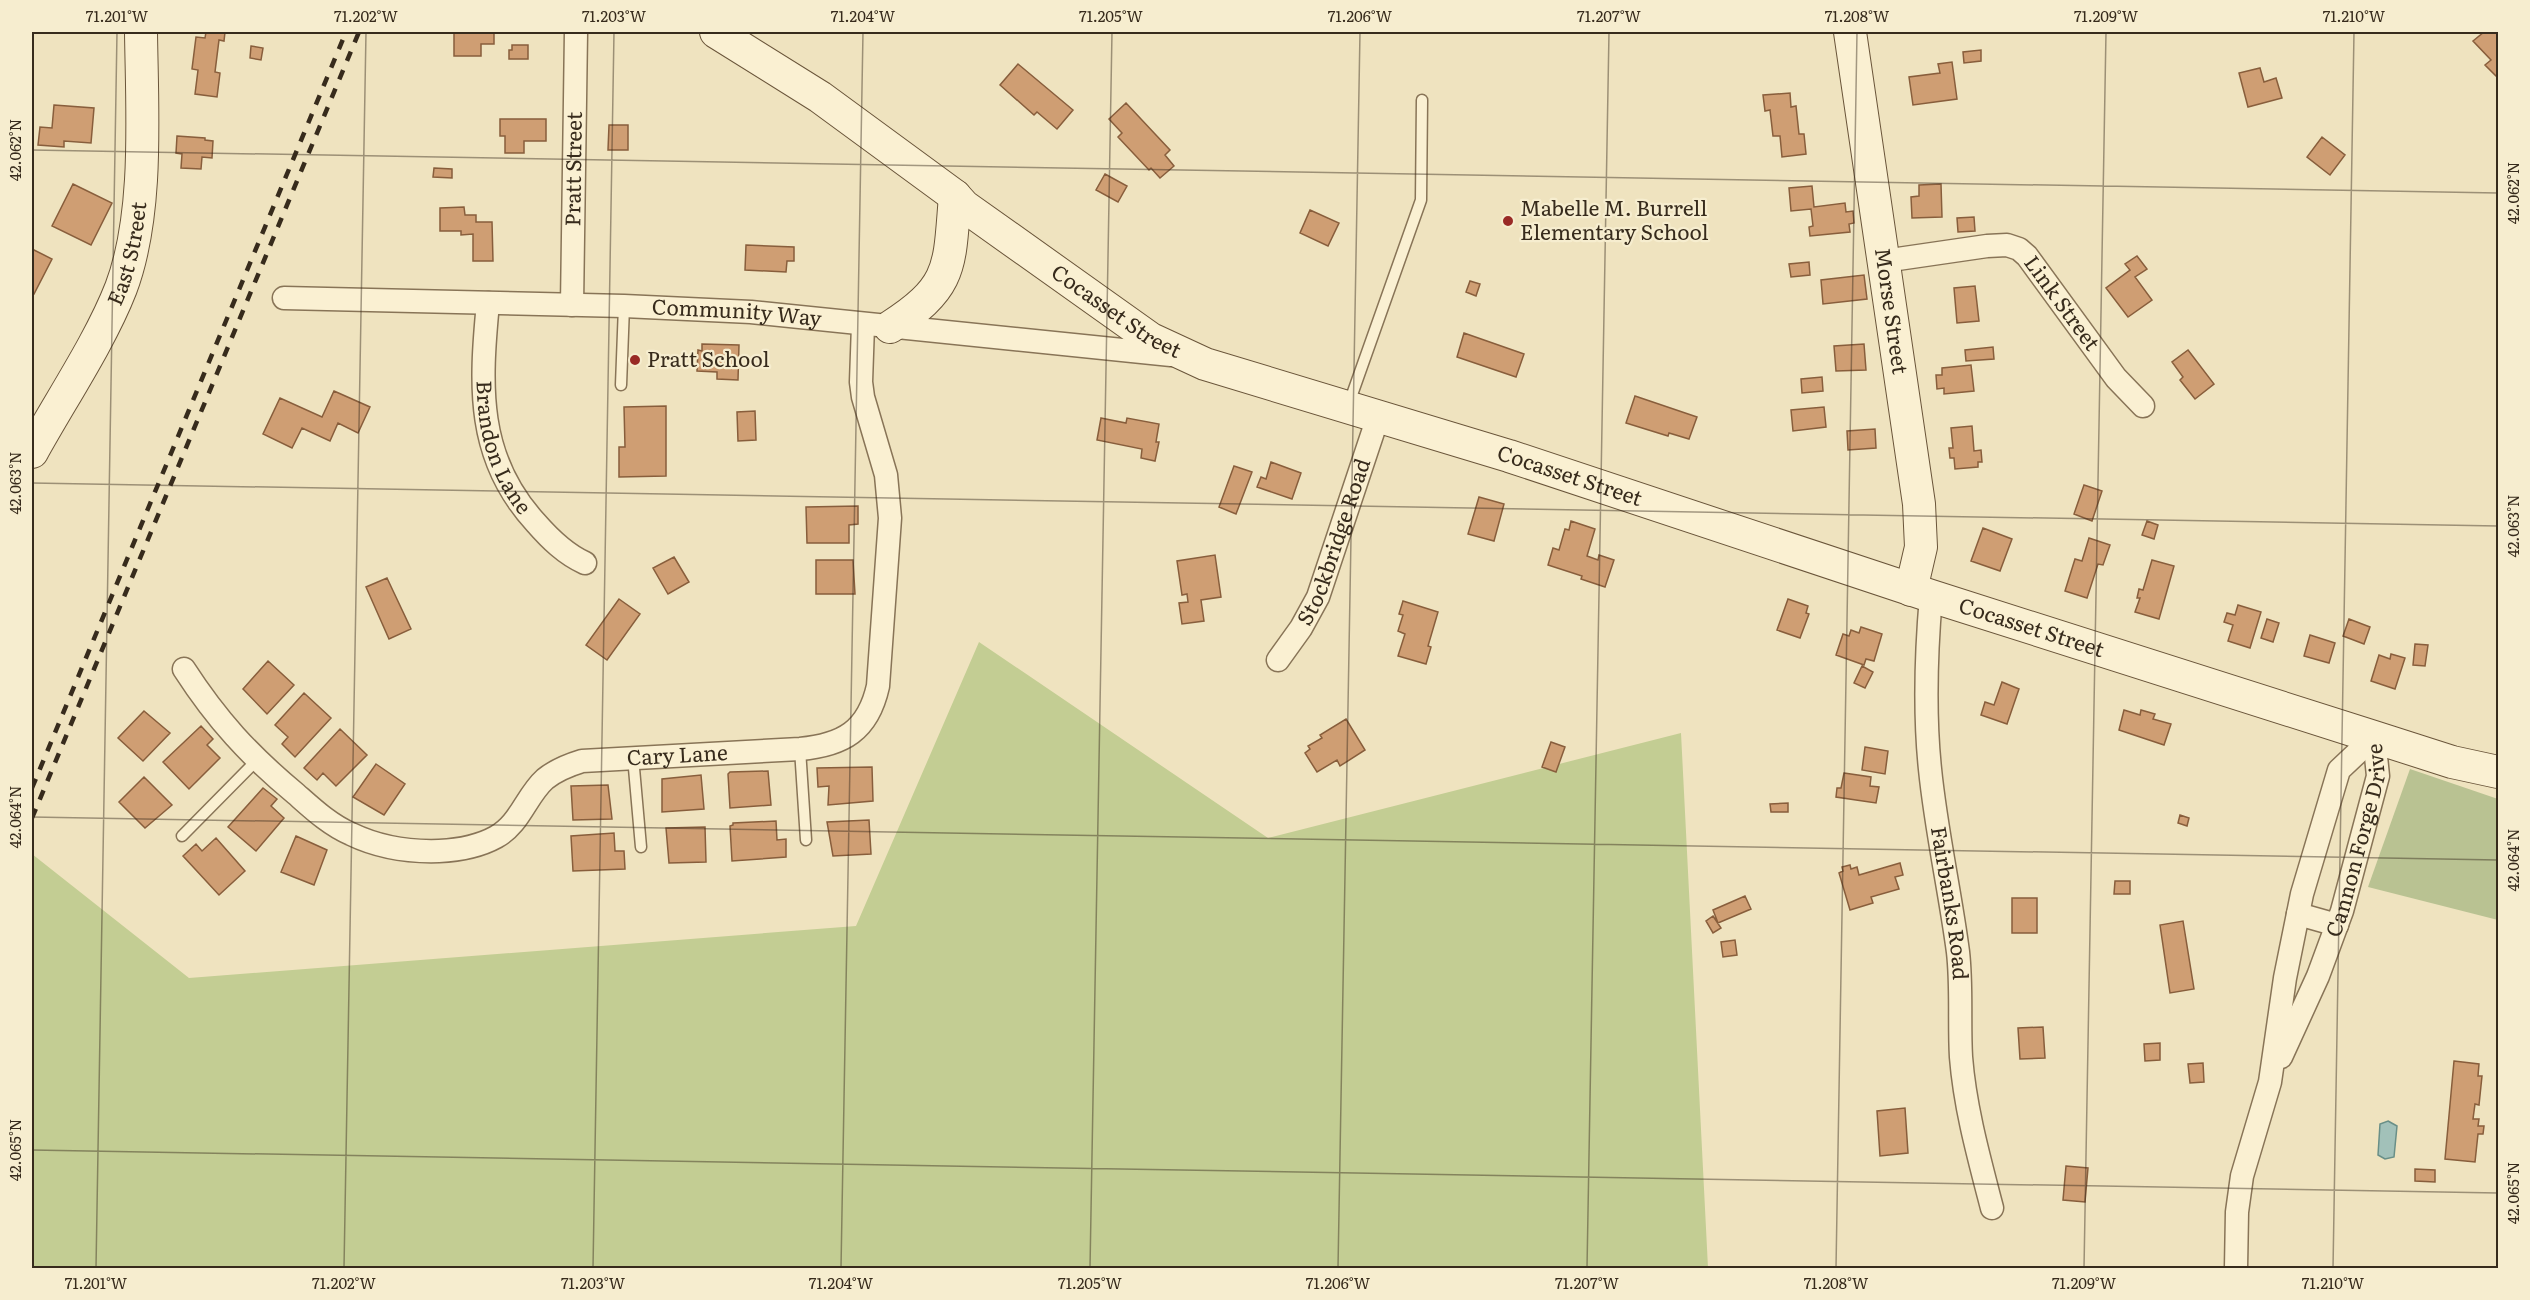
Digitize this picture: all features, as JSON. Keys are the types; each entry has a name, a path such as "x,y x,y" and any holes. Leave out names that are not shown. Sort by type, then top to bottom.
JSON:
{"main road":[{"name":"East Street","path":"32,452 105,322 121,288 129,262 139,197 142,107 141,32"},
{"name":"Cocasset Street","path":"716,32 820,97 955,196 964,206 1151,339 1188,357 1509,456 1921,593 2452,762 2499,772"},
{"name":"Morse Street","path":"1850,32 1922,529 1921,593"},
{"path":"876,326 923,304 938,286 951,252 955,196"}],"street":[{"name":"Pratt Street","path":"572,305 576,32"},
{"name":"Link Street","path":"1884,261 1987,246 2007,245 2019,249 2027,256 2116,378 2143,406"},
{"name":"Community Way","path":"284,298 624,306 751,312 1188,357"},
{"name":"Brandon Lane","path":"488,303 484,379 486,424 493,456 512,494 532,519 560,547 585,563"},
{"name":"Cary Lane","path":"184,669 221,723 257,760 335,826 376,844 429,851 476,846 499,836 517,819 545,779 568,765 596,759 800,749 832,745 844,739 863,722 870,712 878,687 890,518 886,475 862,397 861,382 876,326"},
{"name":"Stockbridge Road","path":"1278,660 1306,620 1318,597 1378,417"},
{"name":"Fairbanks Road","path":"1921,593 1930,768 1942,858 1952,899 1959,956 1963,1075 1971,1123 1992,1208"},
{"name":"Cannon Forge Drive","path":"2270,1082 2285,978 2298,914 2339,770 2374,737"},
{"name":"Cannon Forge Drive","path":"2236,1269 2237,1212 2242,1176 2270,1082 2318,976 2337,926 2378,776 2374,737"},
{"path":"2298,914 2337,926"}],"lane":[{"path":"1348,408 1420,200 1422,100"},
{"path":"621,385 624,306"},
{"path":"800,749 806,840"},
{"path":"633,757 641,847"},
{"path":"182,836 257,760"}],"green space":[{"path":"979,642 1268,838 1681,733 1708,1268 32,1268 32,854 189,978 856,926"},
{"path":"2410,769 2498,799 2498,920 2368,887"}],"water":[{"path":"2388,1121 2397,1126 2394,1157 2385,1159 2378,1155 2380,1124"}],"building":[{"path":"206,32 225,32 224,41 219,40 215,72 220,73 217,97 195,94 198,70 192,69 196,37 205,38"},
{"path":"454,32 494,32 494,44 481,44 481,56 454,56"},
{"path":"2484,32 2498,32 2497,77 2485,65 2491,60 2473,41"},
{"path":"512,45 528,45 528,59 509,59 509,50 512,50"},
{"path":"251,46 263,48 261,60 250,58"},
{"path":"1981,50 1981,61 1964,63 1963,52"},
{"path":"1952,62 1957,99 1913,105 1909,77 1940,73 1938,64"},
{"path":"1018,64 1073,110 1057,129 1037,112 1034,115 1000,85"},
{"path":"2260,68 2264,82 2276,78 2282,98 2248,107 2239,73"},
{"path":"1790,93 1791,107 1796,106 1799,134 1804,134 1806,154 1782,157 1780,136 1773,136 1770,110 1765,111 1763,95"},
{"path":"1126,103 1170,150 1165,155 1174,166 1160,178 1151,168 1149,170 1118,137 1122,133 1109,119"},
{"path":"54,105 94,108 91,143 64,141 64,147 38,145 40,127 52,128"},
{"path":"500,119 546,119 546,141 524,141 524,153 505,153 505,136 500,136"},
{"path":"609,125 628,125 628,150 608,150"},
{"path":"177,136 205,138 205,140 213,141 212,158 202,157 201,169 181,168 182,154 176,153"},
{"path":"2322,137 2345,155 2330,175 2307,157"},
{"path":"434,168 452,169 452,178 433,177"},
{"path":"1105,174 1127,186 1118,202 1096,190"},
{"path":"73,184 112,203 91,245 52,226"},
{"path":"1941,184 1942,217 1912,218 1911,197 1919,196 1919,185"},
{"path":"1812,186 1814,207 1845,203 1846,212 1853,211 1854,223 1849,224 1850,232 1810,236 1809,227 1813,226 1811,209 1791,211 1789,188"},
{"path":"464,207 465,215 476,215 476,222 492,222 493,261 473,261 473,234 461,235 461,231 440,231 440,208"},
{"path":"1310,210 1339,223 1328,246 1300,233"},
{"path":"1974,217 1975,231 1958,232 1957,218"},
{"path":"746,245 794,247 794,261 787,261 786,272 745,270"},
{"path":"32,249 52,259 34,294 32,293"},
{"path":"2137,256 2147,269 2135,277 2152,300 2128,317 2106,288 2130,270 2125,264"},
{"path":"1809,262 1810,275 1791,277 1789,264"},
{"path":"1864,275 1867,299 1823,304 1821,280"},
{"path":"1470,281 1480,284 1476,296 1466,292"},
{"path":"1975,286 1979,321 1957,323 1954,288"},
{"path":"1464,333 1524,354 1516,377 1457,357"},
{"path":"702,344 739,345 738,380 717,379 717,372 697,371 698,350 702,351"},
{"path":"1864,344 1866,370 1836,371 1834,346"},
{"path":"1993,347 1994,359 1966,361 1965,350"},
{"path":"2188,350 2214,384 2195,399 2180,380 2183,377 2172,362"},
{"path":"1971,365 1974,391 1944,394 1944,388 1937,389 1936,375 1942,375 1942,368"},
{"path":"1822,377 1823,391 1802,393 1801,379"},
{"path":"334,391 370,407 358,433 338,423 330,441 302,428 292,448 263,434 280,398 322,417"},
{"path":"1635,396 1697,417 1689,439 1669,433 1668,436 1626,423"},
{"path":"666,406 666,476 619,477 619,447 625,447 624,407"},
{"path":"1824,407 1826,427 1793,431 1791,410"},
{"path":"755,411 756,440 738,441 737,412"},
{"path":"1101,418 1126,423 1127,418 1159,424 1156,442 1159,442 1155,461 1141,458 1142,449 1097,440"},
{"path":"1972,426 1974,451 1981,450 1982,462 1978,462 1978,467 1955,469 1954,458 1950,458 1949,448 1953,448 1951,428"},
{"path":"1875,429 1876,448 1848,450 1847,431"},
{"path":"1271,462 1301,473 1292,499 1257,487 1261,477 1266,479"},
{"path":"1234,466 1252,472 1236,514 1219,507"},
{"path":"2084,485 2102,491 2092,521 2074,514"},
{"path":"1479,497 1504,504 1494,541 1468,534"},
{"path":"858,506 858,524 849,525 849,543 807,543 806,507"},
{"path":"1571,521 1595,529 1587,556 1598,560 1599,555 1614,560 1605,587 1581,579 1582,576 1548,565 1553,548 1559,550 1565,529 1569,530"},
{"path":"2147,521 2158,525 2154,539 2142,535"},
{"path":"1983,528 2012,539 2000,571 1971,561"},
{"path":"2089,538 2110,545 2103,565 2098,564 2087,598 2065,591 2075,559 2082,561"},
{"path":"1215,555 1221,597 1201,600 1204,621 1182,624 1179,603 1188,602 1187,594 1182,595 1177,561"},
{"path":"674,557 689,582 668,594 653,568"},
{"path":"816,560 853,560 855,594 816,594"},
{"path":"2152,560 2174,566 2159,619 2135,612 2140,598 2137,598 2139,589 2143,590"},
{"path":"387,578 411,629 389,639 366,587"},
{"path":"619,599 640,614 607,660 586,645"},
{"path":"1788,599 1808,606 1806,613 1809,614 1800,638 1777,630"},
{"path":"1403,601 1438,612 1428,646 1431,647 1426,664 1398,656 1405,634 1398,631 1403,615 1399,614"},
{"path":"2238,605 2261,612 2250,648 2228,641 2233,625 2224,622 2227,613 2235,615"},
{"path":"2267,619 2279,623 2273,642 2261,638"},
{"path":"2349,619 2370,627 2364,644 2343,636"},
{"path":"1861,627 1882,634 1874,661 1866,659 1864,665 1836,655 1843,634 1849,636 1851,630 1859,633"},
{"path":"2310,635 2335,643 2329,663 2304,656"},
{"path":"2415,644 2428,645 2425,666 2413,665"},
{"path":"2391,654 2405,658 2395,689 2371,681 2379,655 2390,659"},
{"path":"268,661 294,685 267,714 243,689"},
{"path":"1862,666 1873,672 1865,688 1854,683"},
{"path":"2002,682 2019,689 2007,724 1981,715 1985,702 1994,705"},
{"path":"304,693 331,718 295,757 282,744 288,737 275,725"},
{"path":"2124,710 2140,715 2141,710 2155,714 2153,719 2171,724 2164,745 2119,730"},
{"path":"144,711 170,733 143,761 118,738"},
{"path":"1346,719 1365,750 1340,766 1337,760 1317,772 1305,753 1310,749 1308,746 1322,738 1320,735"},
{"path":"201,726 213,739 207,745 220,758 189,789 163,762"},
{"path":"340,729 367,755 336,786 323,773 317,780 304,768"},
{"path":"1551,742 1565,747 1556,772 1542,767"},
{"path":"1865,747 1888,751 1885,774 1862,770"},
{"path":"376,764 405,784 384,815 353,797"},
{"path":"872,767 873,801 828,805 829,786 818,787 817,768"},
{"path":"768,771 771,805 730,808 728,774 730,772"},
{"path":"1844,773 1871,777 1870,786 1879,787 1876,803 1836,797 1837,788 1841,788"},
{"path":"701,775 704,809 662,812 662,779"},
{"path":"144,777 172,805 145,828 119,802"},
{"path":"608,785 612,819 573,820 571,786"},
{"path":"263,788 277,799 271,806 284,818 256,851 228,827"},
{"path":"1788,803 1788,812 1771,812 1770,804"},
{"path":"2180,815 2189,818 2187,826 2178,823"},
{"path":"869,820 871,854 833,856 827,822"},
{"path":"776,821 777,840 786,839 786,857 732,861 730,826 733,823"},
{"path":"705,827 706,862 669,863 666,828"},
{"path":"614,833 615,851 624,851 625,869 573,871 571,836"},
{"path":"296,836 327,850 314,885 281,872"},
{"path":"216,838 245,871 219,895 183,856 196,844 202,851"},
{"path":"1900,863 1903,875 1895,877 1899,889 1871,897 1873,903 1850,910 1839,873 1843,871 1842,867 1850,865 1851,869 1857,867 1859,875"},
{"path":"2115,881 2130,881 2130,894 2114,894"},
{"path":"1745,896 1751,909 1718,923 1713,910"},
{"path":"2012,898 2037,898 2037,933 2012,933"},
{"path":"1713,916 1721,928 1713,933 1706,921"},
{"path":"2183,921 2194,989 2170,993 2160,925"},
{"path":"1735,940 1737,955 1723,957 1721,942"},
{"path":"2043,1027 2045,1058 2020,1059 2018,1028"},
{"path":"2160,1043 2160,1060 2145,1061 2144,1044"},
{"path":"2454,1061 2479,1064 2478,1076 2482,1076 2479,1105 2475,1104 2473,1119 2479,1119 2478,1126 2484,1126 2483,1134 2478,1134 2475,1162 2445,1159"},
{"path":"2203,1063 2204,1082 2190,1083 2188,1064"},
{"path":"1905,1108 1908,1153 1880,1156 1877,1111"},
{"path":"2066,1166 2088,1168 2085,1202 2063,1200"},
{"path":"2415,1169 2435,1170 2435,1182 2415,1181"}],"railway":[{"path":"32,788 346,32"},
{"path":"32,818 359,32"}],"place":[{"name":"Mabelle M. Burrell Elementary School","path":"1508,221"},
{"name":"Pratt School","path":"635,360"}]}
